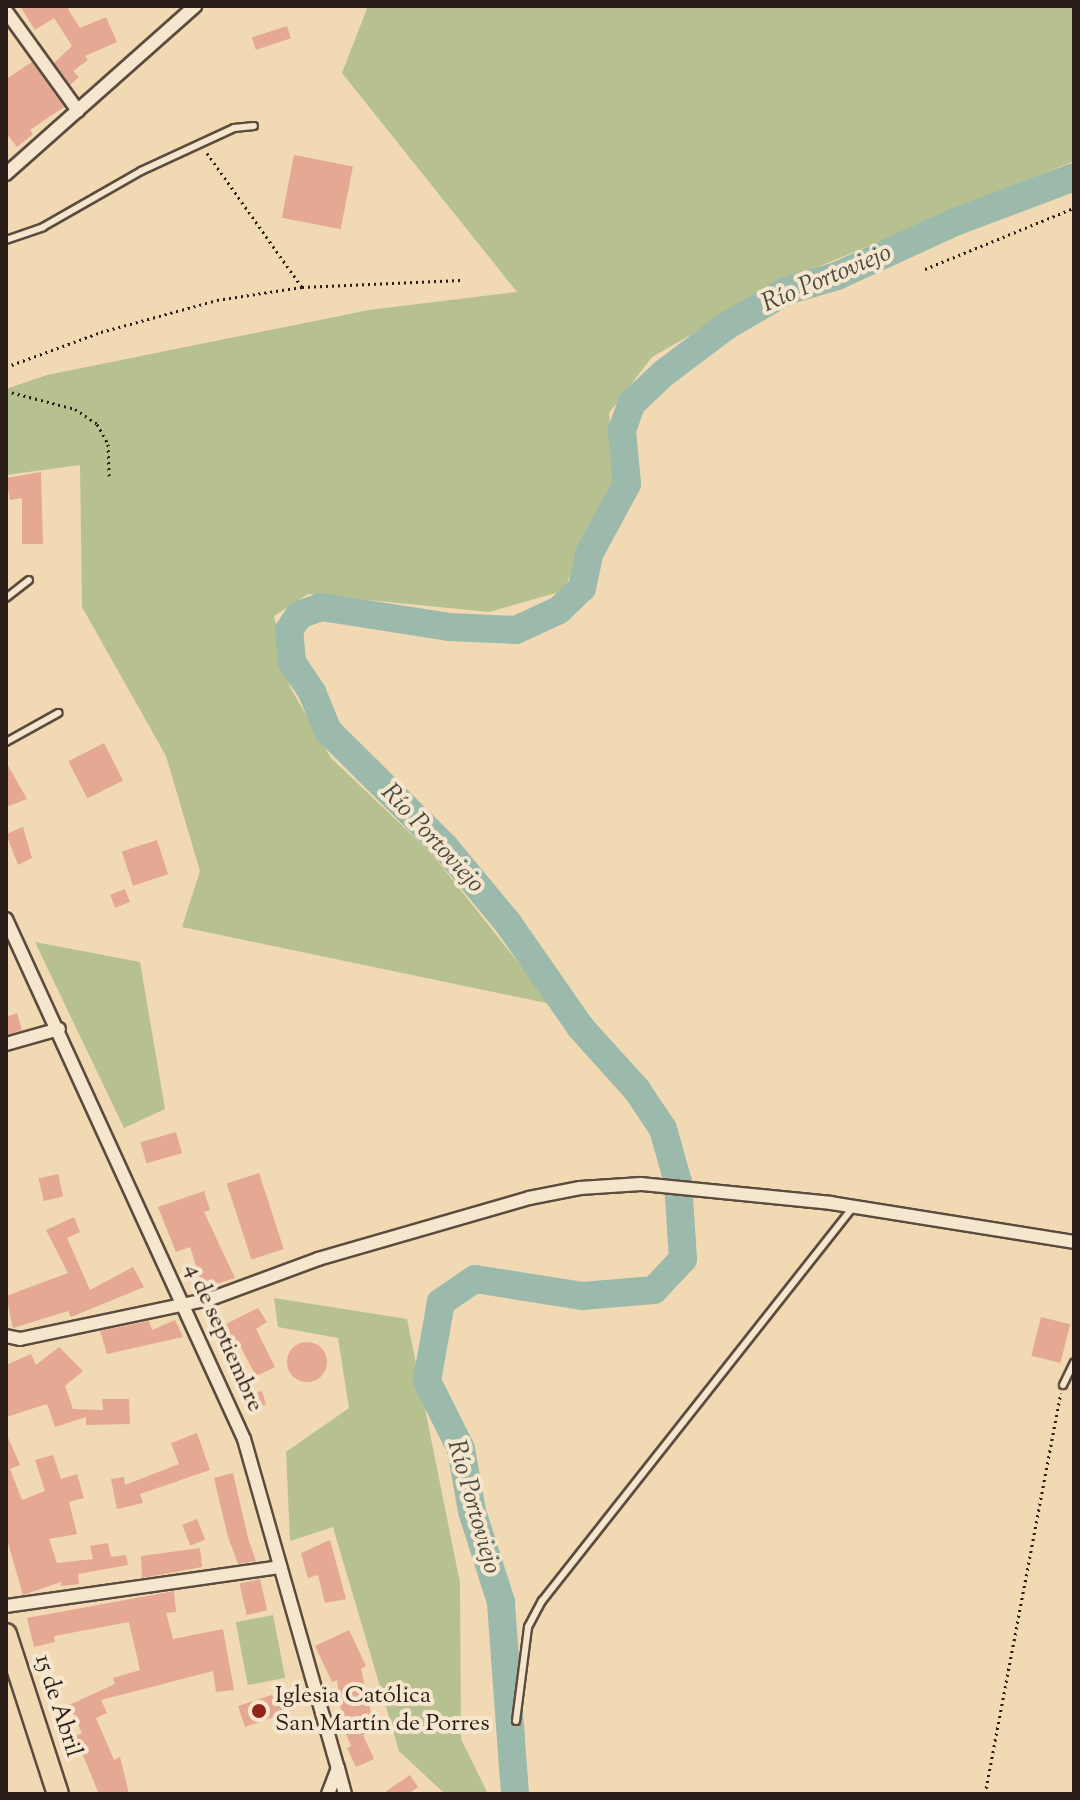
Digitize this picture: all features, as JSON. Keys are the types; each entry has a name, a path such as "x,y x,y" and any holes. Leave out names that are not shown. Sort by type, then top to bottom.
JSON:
{"main road":[{"name":"15 de Abril","path":"6,1634 58,1794"}],"street":[{"path":"6,174 78,111 182,11 195,6"},
{"path":"6,11 78,111"},
{"name":"4 de septiembre","path":"6,919 59,1029 244,1439 280,1567 305,1638 345,1794"},
{"path":"6,1044 59,1029"},
{"path":"6,1336 20,1339 183,1302 210,1299 318,1259 529,1198 641,1184 854,1206 1074,1242"},
{"path":"6,1606 280,1567"},
{"path":"328,1794 338,1768"}],"lane":[{"path":"6,240 43,227 200,143 234,128 254,126"},
{"path":"6,598 29,580"},
{"path":"6,742 58,713"},
{"path":"516,1721 528,1627 542,1601 854,1206"},
{"path":"1063,1385 1074,1362"}],"path":[{"path":"200,143 302,287"},
{"path":"925,269 1074,208"},
{"path":"6,367 101,332 217,300 302,287 461,280"},
{"path":"6,391 75,409 97,424 108,444 109,476"},
{"path":"985,1794 992,1780 1063,1385"}],"green space":[{"path":"368,6 1074,6 1074,161 786,280 652,357 609,413 615,479 563,591 489,612 308,594 274,616 290,687 331,758 432,854 551,1004 182,927 200,871 166,756 82,607 80,465 6,475 6,389 47,375 369,310 517,292 342,73"},
{"path":"35,942 140,962 165,1109 124,1128"},
{"path":"274,1298 407,1319 460,1583 461,1739 488,1794 445,1794 399,1751 333,1527 290,1541 286,1452 349,1408 338,1338 278,1327"},
{"path":"273,1615 285,1678 248,1685 236,1622"}],"building":[{"path":"20,6 73,6 68,9 80,28 106,17 117,42 85,56 88,60 73,71 79,77 70,85 54,63 72,46 54,18 35,30"},
{"path":"287,26 291,38 256,50 252,37"},
{"path":"32,62 64,107 30,130 33,134 17,147 6,133 6,79"},
{"path":"294,155 353,166 341,229 282,218"},
{"path":"41,472 43,544 22,544 22,498 10,500 6,478"},
{"path":"104,743 123,780 87,799 68,761"},
{"path":"6,762 27,799 6,807"},
{"path":"23,827 32,858 18,865 6,834"},
{"path":"157,840 168,874 133,886 122,851"},
{"path":"125,889 130,902 115,908 110,895"},
{"path":"17,1013 22,1030 6,1035 6,1017"},
{"path":"176,1132 182,1153 146,1163 140,1142"},
{"path":"259,1173 284,1249 251,1260 227,1184"},
{"path":"58,1174 63,1196 44,1201 39,1178"},
{"path":"204,1191 210,1210 204,1212 235,1278 203,1288 190,1247 176,1252 158,1207"},
{"path":"74,1217 80,1232 67,1238 90,1290 133,1267 144,1287 71,1317 68,1311 13,1328 6,1296 68,1273 46,1230"},
{"path":"258,1308 267,1322 256,1329 275,1367 256,1376 237,1340 222,1347 214,1330"},
{"path":"1041,1317 1070,1324 1060,1363 1031,1356"},
{"path":"175,1320 183,1337 107,1354 100,1331 149,1321 152,1330"},
{"path":"307,1342 321,1348 327,1362 321,1376 307,1382 293,1376 287,1362 293,1348"},
{"path":"59,1347 83,1371 65,1386 73,1409 103,1410 102,1399 129,1399 130,1424 86,1425 86,1417 55,1427 47,1404 6,1417 6,1365 31,1354 36,1365"},
{"path":"262,1391 266,1404 248,1410 244,1397"},
{"path":"6,1433 20,1465 10,1469 22,1500 45,1491 35,1460 53,1455 61,1479 77,1474 84,1498 69,1502 77,1534 49,1539 57,1563 93,1559 90,1546 108,1543 111,1557 126,1555 128,1565 78,1574 79,1584 61,1586 61,1582 23,1595 6,1536"},
{"path":"197,1433 210,1470 140,1494 143,1503 117,1509 111,1479 124,1477 125,1485 179,1464 171,1443"},
{"path":"233,1473 256,1561 238,1564 214,1478"},
{"path":"197,1519 205,1539 190,1545 182,1525"},
{"path":"330,1540 346,1599 325,1603 318,1575 308,1578 301,1553"},
{"path":"200,1548 202,1567 142,1578 141,1556"},
{"path":"260,1579 267,1610 247,1615 240,1584"},
{"path":"174,1591 176,1612 166,1613 173,1639 223,1629 234,1690 216,1692 213,1671 101,1700 107,1713 96,1718 114,1760 120,1757 129,1794 99,1794 75,1736 82,1733 69,1705 115,1684 113,1678 140,1670 129,1622 54,1636 55,1642 34,1647 27,1618"},
{"path":"349,1630 366,1666 361,1669 375,1730 363,1735 374,1759 356,1767 347,1748 351,1746 343,1726 337,1680 332,1682 315,1646"},
{"name":"Iglesia Católica San Martín de Porres","path":"272,1695 275,1702 292,1698 294,1710 245,1727 238,1706"},
{"path":"410,1775 418,1787 408,1794 382,1794"}],"waterway":[{"name":"Río Portoviejo","path":"515,1794 501,1602 472,1511 461,1449 427,1381 441,1302 475,1279 582,1296 654,1290 683,1259 678,1182 663,1129 637,1090 581,1028 508,923 444,846 328,731 312,692 292,662 289,630 299,615 321,607 450,627 516,630 559,610 582,588 589,554 627,484 622,430 632,403 664,373 725,327 786,291 837,276 955,222 1074,177"}],"place":[{"name":"Iglesia Católica San Martín de Porres","path":"259,1711"}]}
